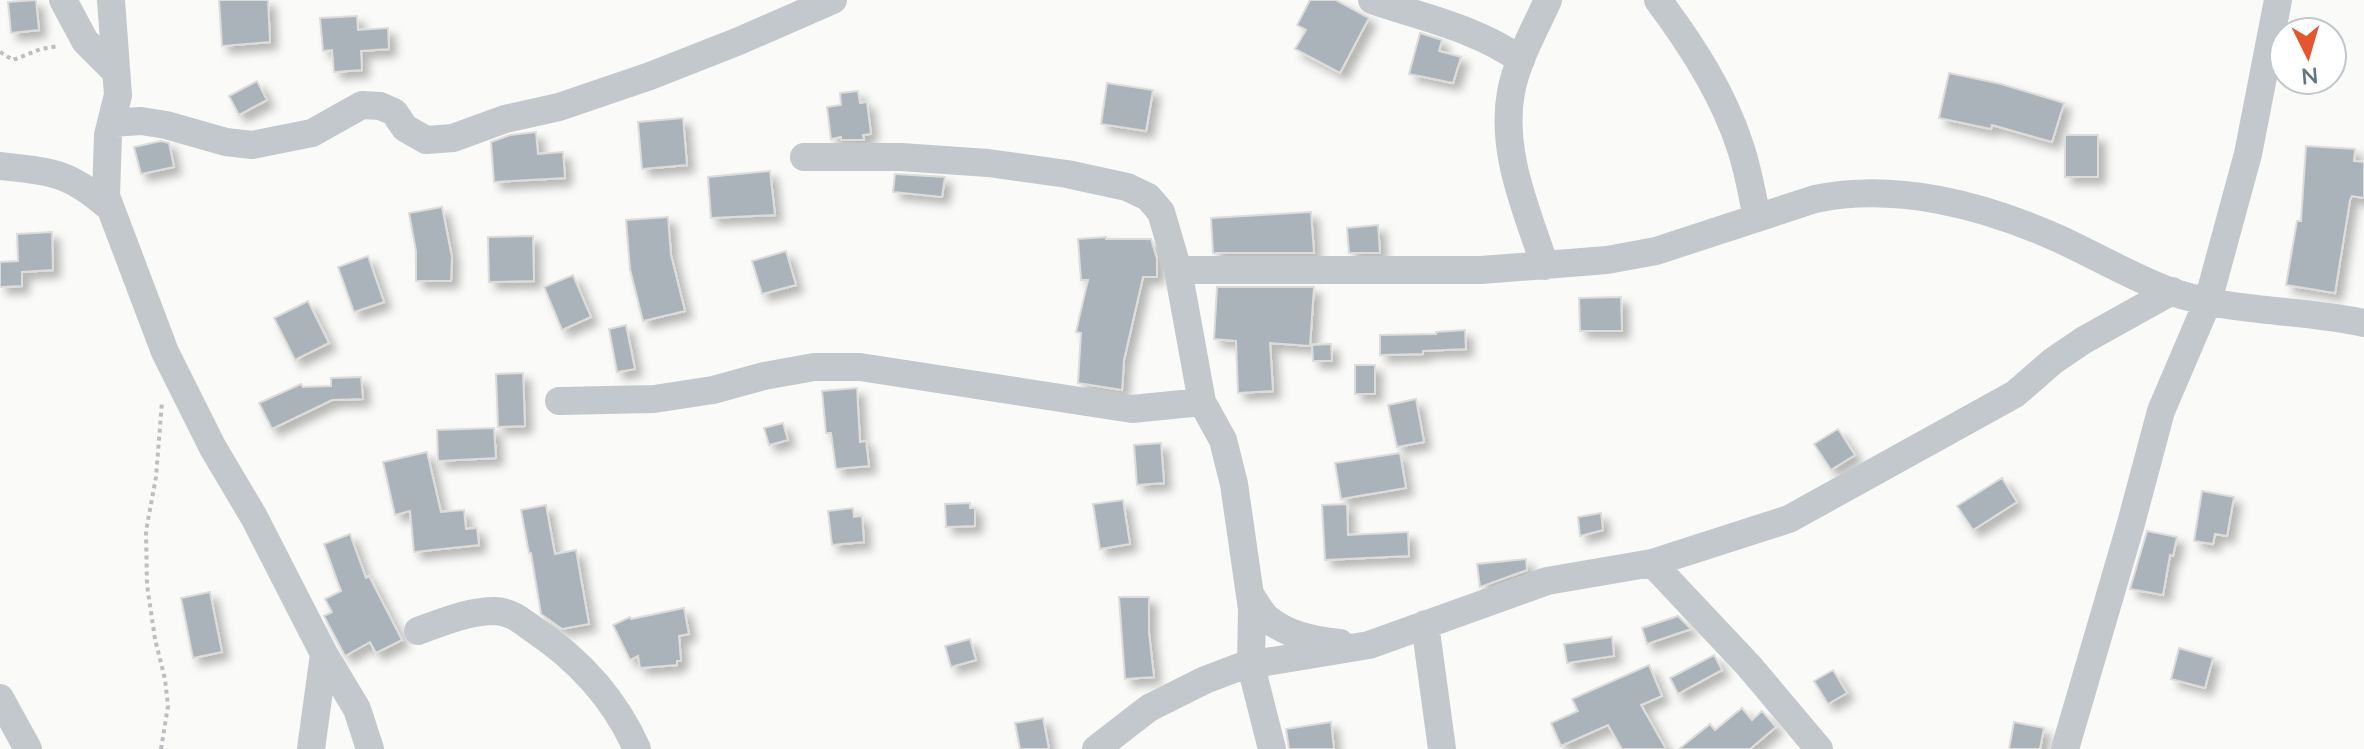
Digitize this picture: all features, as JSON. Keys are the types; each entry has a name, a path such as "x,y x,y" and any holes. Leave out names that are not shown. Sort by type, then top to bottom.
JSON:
{"street":[{"path":"63,0 85,41 116,72"},
{"path":"111,0 118,95 105,161 106,196 110,208 165,352 213,448 254,517 324,654 357,709 370,749"},
{"path":"112,123 141,121 226,142 252,145 312,133 362,105 380,106 394,112 405,128 426,140 453,138 505,119 559,107 650,76 833,0"},
{"path":"1372,0 1499,44 1521,60"},
{"path":"1545,266 1516,180 1508,120 1511,90 1521,60 1548,0"},
{"path":"1658,0 1682,32 1728,115 1741,147 1757,218"},
{"path":"2065,749 2161,411 2208,301 2248,154 2278,0"},
{"path":"804,157 901,157 988,163 1067,174 1127,187 1148,197 1161,212 1178,270 1202,402 1223,440 1227,454 1252,609 1251,666 1272,749"},
{"path":"0,166 68,176 110,208"},
{"path":"1178,270 1481,270 1607,260 1656,251 1840,194 1915,196 2001,215 2172,291 2208,301 2326,315 2364,323"},
{"path":"1096,749 1149,708 1205,680 1242,666 1369,645 1547,581 1652,563 1789,519 2015,394 2053,361 2084,340 2172,291"},
{"path":"559,401 654,399 713,390 814,367 860,367 1132,409 1202,402"},
{"path":"1652,563 1749,666 1819,749"},
{"path":"1250,594 1267,618 1283,628 1302,636 1332,642 1369,645"},
{"path":"418,631 471,613 497,611 516,615 573,658 595,681 637,749"},
{"path":"1425,624 1442,749"},
{"path":"311,749 324,654"},
{"path":"0,698 28,749"}],"path":[{"path":"0,52 13,60 41,49 85,41"},
{"path":"161,749 168,706 147,585 146,531 156,477 162,399"}],"building":[{"path":"36,0 39,30 11,33 8,2"},
{"path":"219,0 268,0 270,42 222,46"},
{"path":"1310,0 1336,0 1369,18 1340,73 1295,49 1306,30 1297,25"},
{"path":"357,16 358,30 388,28 389,49 361,51 362,70 334,72 332,50 323,51 320,18"},
{"path":"1420,33 1442,40 1439,51 1461,57 1453,83 1409,74"},
{"path":"1949,73 2001,84 2064,103 2052,142 1992,125 1991,129 1939,118"},
{"path":"257,81 267,100 239,115 229,96"},
{"path":"1107,83 1153,90 1146,131 1101,124"},
{"path":"858,91 860,103 867,102 871,134 863,135 864,140 831,139 827,107 841,105 840,93"},
{"path":"683,118 687,165 642,169 638,122"},
{"path":"536,132 538,154 563,152 565,178 494,182 491,142 510,135"},
{"path":"2065,135 2098,135 2098,177 2065,177"},
{"path":"161,141 169,143 174,167 141,174 134,147"},
{"path":"2306,146 2355,149 2354,161 2364,162 2364,198 2352,196 2350,200 2335,293 2286,285 2297,221 2301,221"},
{"path":"770,171 775,215 711,218 708,177"},
{"path":"895,174 945,177 942,197 893,192"},
{"path":"442,207 452,257 451,281 416,281 416,251 409,213"},
{"path":"1311,212 1314,253 1213,253 1211,218"},
{"path":"668,217 671,255 685,311 643,321 630,269 626,220"},
{"path":"1378,225 1380,253 1349,253 1347,228"},
{"path":"52,232 53,270 22,272 22,286 0,287 0,262 18,261 17,234"},
{"path":"533,236 534,281 489,282 488,237"},
{"path":"1078,239 1151,239 1157,259 1157,277 1143,277 1124,360 1122,390 1078,383 1081,333 1076,332 1088,280 1081,280"},
{"path":"786,251 796,285 762,294 752,261"},
{"path":"368,256 384,302 354,312 338,267"},
{"path":"573,275 591,317 562,330 544,287"},
{"path":"1217,287 1314,287 1310,346 1270,343 1273,391 1238,393 1236,341 1214,339"},
{"path":"1621,297 1622,331 1580,331 1579,298"},
{"path":"308,301 329,343 295,360 274,318"},
{"path":"626,325 635,369 617,372 609,329"},
{"path":"1465,330 1466,349 1380,355 1380,335"},
{"path":"1331,344 1332,361 1313,361 1312,345"},
{"path":"1355,365 1375,365 1375,394 1355,394"},
{"path":"523,373 525,426 498,427 496,374"},
{"path":"361,377 363,399 332,400 272,429 259,403 301,384 303,387 331,386 331,378"},
{"path":"857,388 860,442 866,441 869,466 836,469 831,433 826,433 822,391"},
{"path":"1416,399 1424,442 1397,447 1388,405"},
{"path":"783,423 788,440 769,445 764,428"},
{"path":"494,428 496,458 438,461 437,430"},
{"path":"1838,429 1855,455 1831,470 1814,444"},
{"path":"1161,443 1164,483 1137,485 1134,445"},
{"path":"427,452 441,512 464,510 466,529 477,528 479,545 414,552 410,511 395,515 383,462"},
{"path":"1400,453 1406,488 1341,499 1335,463"},
{"path":"2002,478 2017,502 1973,530 1957,506"},
{"path":"2202,491 2234,497 2227,536 2215,534 2213,544 2194,541"},
{"path":"1123,500 1130,544 1100,549 1093,504"},
{"path":"970,503 970,508 975,508 975,526 946,527 945,504"},
{"path":"1347,504 1348,535 1408,532 1409,556 1325,560 1322,505"},
{"path":"546,505 555,554 576,550 589,624 562,629 541,614 521,510"},
{"path":"853,508 854,517 862,516 864,542 832,545 828,511"},
{"path":"1601,513 1603,530 1580,536 1578,517"},
{"path":"2147,531 2177,537 2173,556 2170,555 2163,595 2130,589"},
{"path":"350,534 366,578 369,576 402,640 376,653 370,642 345,656 324,616 332,612 325,599 341,591 324,544"},
{"path":"1526,559 1527,570 1480,587 1477,564"},
{"path":"210,592 222,652 193,658 181,598"},
{"path":"1119,597 1149,597 1154,677 1125,679"},
{"path":"684,608 689,634 679,636 681,661 677,661 677,665 640,668 638,656 630,660 613,625 630,617"},
{"path":"1678,616 1691,629 1647,644 1642,628"},
{"path":"1612,637 1614,656 1567,663 1564,644"},
{"path":"970,639 976,660 951,667 945,646"},
{"path":"2179,648 2213,658 2205,688 2171,679"},
{"path":"1714,655 1722,670 1678,694 1670,678"},
{"path":"1649,665 1662,696 1641,705 1666,749 1622,749 1608,725 1561,746 1551,723 1578,711 1572,699"},
{"path":"1833,670 1847,693 1828,704 1814,681"},
{"path":"1742,708 1752,720 1762,711 1776,727 1750,749 1679,749 1710,724 1715,730"},
{"path":"1043,718 1049,749 1020,749 1015,723"},
{"path":"1331,722 1334,749 1289,749 1286,729"},
{"path":"2014,722 2044,728 2040,749 2009,749"}]}
